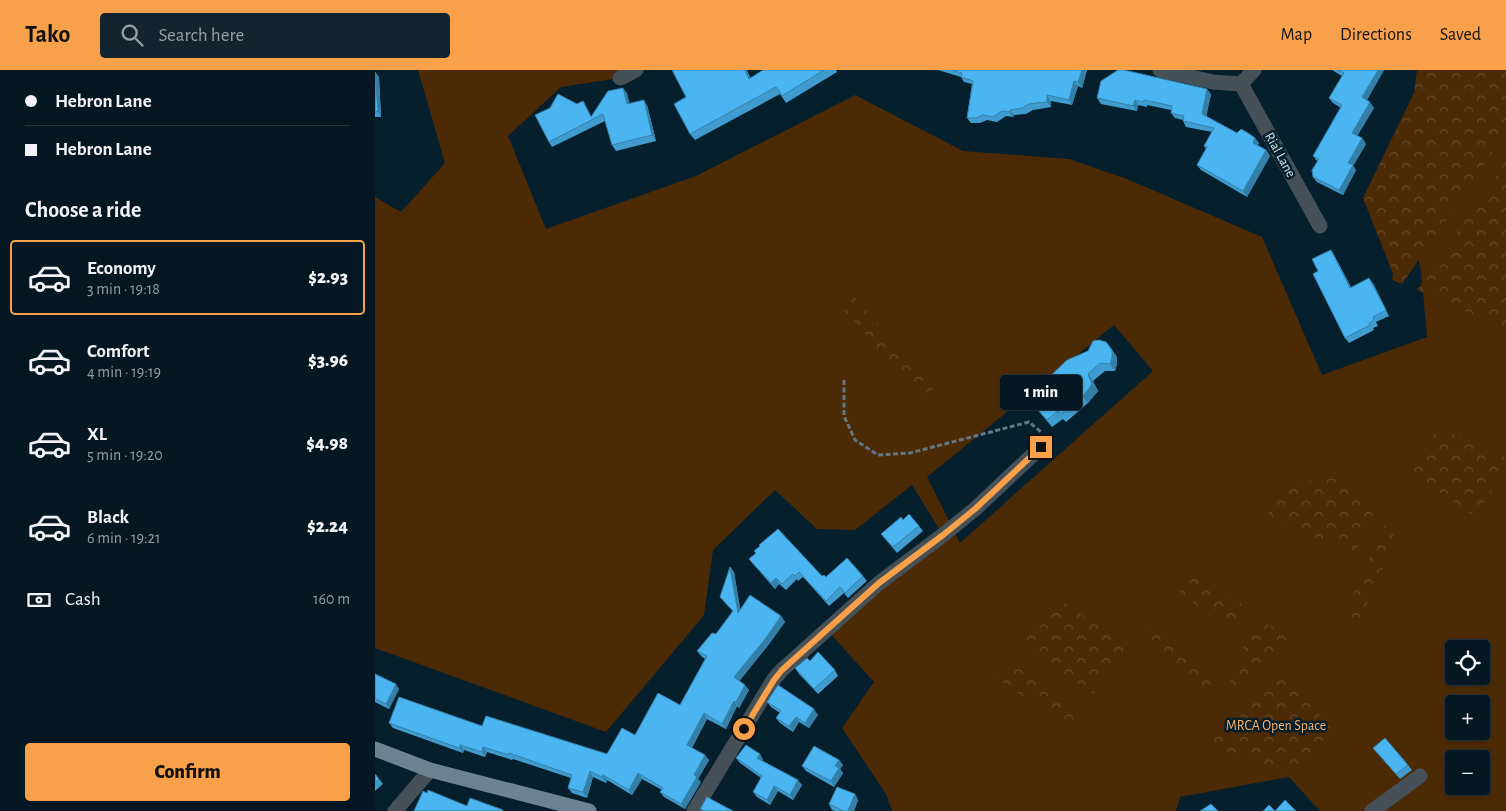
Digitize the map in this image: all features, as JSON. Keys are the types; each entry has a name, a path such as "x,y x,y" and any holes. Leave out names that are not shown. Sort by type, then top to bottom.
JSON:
{"main road":[{"path":"375,749 430,770 589,811"}],"street":[{"path":"620,78 636,70"},
{"path":"1160,70 1213,82 1241,84 1255,70"},
{"name":"Rial Lane","path":"1241,84 1320,226"},
{"path":"694,811 782,670 879,583 968,514 1041,447"},
{"path":"395,811 430,770"},
{"path":"1372,811 1420,776"}],"path":[{"path":"844,380 844,416 855,440 878,455 910,453 1029,422 1042,433 1041,447"}],"green space":[{"path":"418,70 636,70 620,78 561,87 508,136 546,229 696,176 855,95 963,151 1069,159 1127,179 1262,237 1322,375 1427,337 1421,270 1389,154 1506,70 1506,811 1320,811 1289,777 1180,797 1176,811 892,811 886,794 842,728 874,682 826,629 943,535 912,485 855,530 817,529 775,490 713,550 704,615 606,732 375,648 375,197 401,212 445,163","holes":["1114,325 1153,371 960,543 927,477"]},
{"path":"1417,70 1506,70 1506,133 1402,284 1392,280 1393,274 1363,198 1414,93"},
{"path":"1506,161 1506,330 1417,290"},
{"path":"849,291 934,388 921,398 831,295"},
{"path":"1438,427 1506,457 1506,470 1474,516 1408,471"},
{"path":"1339,478 1377,505 1354,555 1268,517 1270,505 1284,484"},
{"path":"1389,516 1395,542 1353,634 1343,616"},
{"path":"1193,571 1243,605 1232,633 1178,590"},
{"path":"1058,598 1131,648 1093,694 1020,645"},
{"name":"MRCA Open Space","path":"1255,620 1293,635 1223,698"},
{"name":"MRCA Open Space","path":"1151,624 1215,675 1207,695 1138,639"},
{"path":"1008,661 1081,710 1068,727 994,677"},
{"name":"MRCA Open Space","path":"1279,669 1334,732 1289,773 1198,743"}],"building":[{"path":"672,70 745,70 749,79 763,70 824,70 782,96 776,87 690,134 674,104 686,97"},
{"path":"951,70 1082,70 1078,82 1074,81 1069,100 1047,95 1047,102 1029,104 1022,108 1010,110 1010,112 1002,111 993,117 983,115 976,118 967,118 973,81 961,77 962,73"},
{"path":"1118,70 1207,89 1202,114 1237,133 1241,129 1255,138 1253,143 1266,150 1243,191 1197,165 1207,147 1204,146 1214,128 1183,121 1184,116 1171,113 1172,106 1135,100 1133,106 1097,98 1101,81"},
{"path":"1338,70 1378,70 1362,97 1370,102 1352,133 1362,138 1348,163 1353,165 1339,190 1313,177 1312,170 1319,159 1313,156 1342,105 1329,98 1344,73"},
{"path":"375,72 378,111 375,112"},
{"path":"623,88 627,104 644,100 652,135 612,145 603,114 549,142 535,115 550,108 558,94 577,104 583,101 591,117 608,91"},
{"path":"1331,250 1350,288 1369,278 1386,310 1373,317 1374,320 1369,323 1370,325 1345,338 1313,274 1318,271 1312,259"},
{"path":"1093,341 1106,342 1112,350 1110,364 1100,363 1088,374 1092,384 1083,396 1061,414 1058,411 1047,420 1031,402 1047,388 1043,383 1067,360 1088,351"},
{"path":"909,514 919,526 893,547 881,534 901,517 903,520"},
{"path":"778,529 822,576 826,577 847,558 863,576 845,593 840,587 826,601 799,572 795,576 793,574 782,584 776,578 771,583 749,559 756,553 754,551 759,545"},
{"path":"730,567 738,613 750,595 781,616 766,638 734,677 745,685 722,724 704,713 687,745 705,755 694,775 697,777 681,804 660,792 663,788 638,773 629,790 603,775 602,777 590,771 583,792 568,788 572,775 509,753 509,755 483,747 482,752 460,745 459,748 389,723 399,697 482,726 486,716 607,754 622,728 635,735 658,693 680,705 707,656 697,651 712,633 716,634 733,611 720,597"},
{"path":"818,652 835,670 814,689 795,668 807,658 810,661"},
{"path":"375,674 396,684 386,704 375,699"},
{"path":"778,685 814,709 805,723 796,717 789,726 776,718 781,711 767,702"},
{"path":"1385,738 1408,765 1396,774 1373,748"},
{"path":"746,745 760,754 757,758 798,780 790,795 774,786 767,800 753,792 762,776 736,758"},
{"path":"814,746 839,760 835,766 839,768 831,781 802,766"},
{"path":"375,774 379,779 375,783"},
{"path":"837,787 855,794 848,811 829,804"},
{"path":"428,790 467,806 470,798 503,811 414,811 423,791 427,793"},
{"path":"707,797 733,811 704,811 700,809"},
{"path":"1285,800 1296,811 1275,811"},
{"path":"1211,804 1218,811 1200,811"},
{"path":"1269,805 1275,811 1263,811"}],"route":[{"path":"744,729 782,670 879,583 975,509 1041,447"}]}
